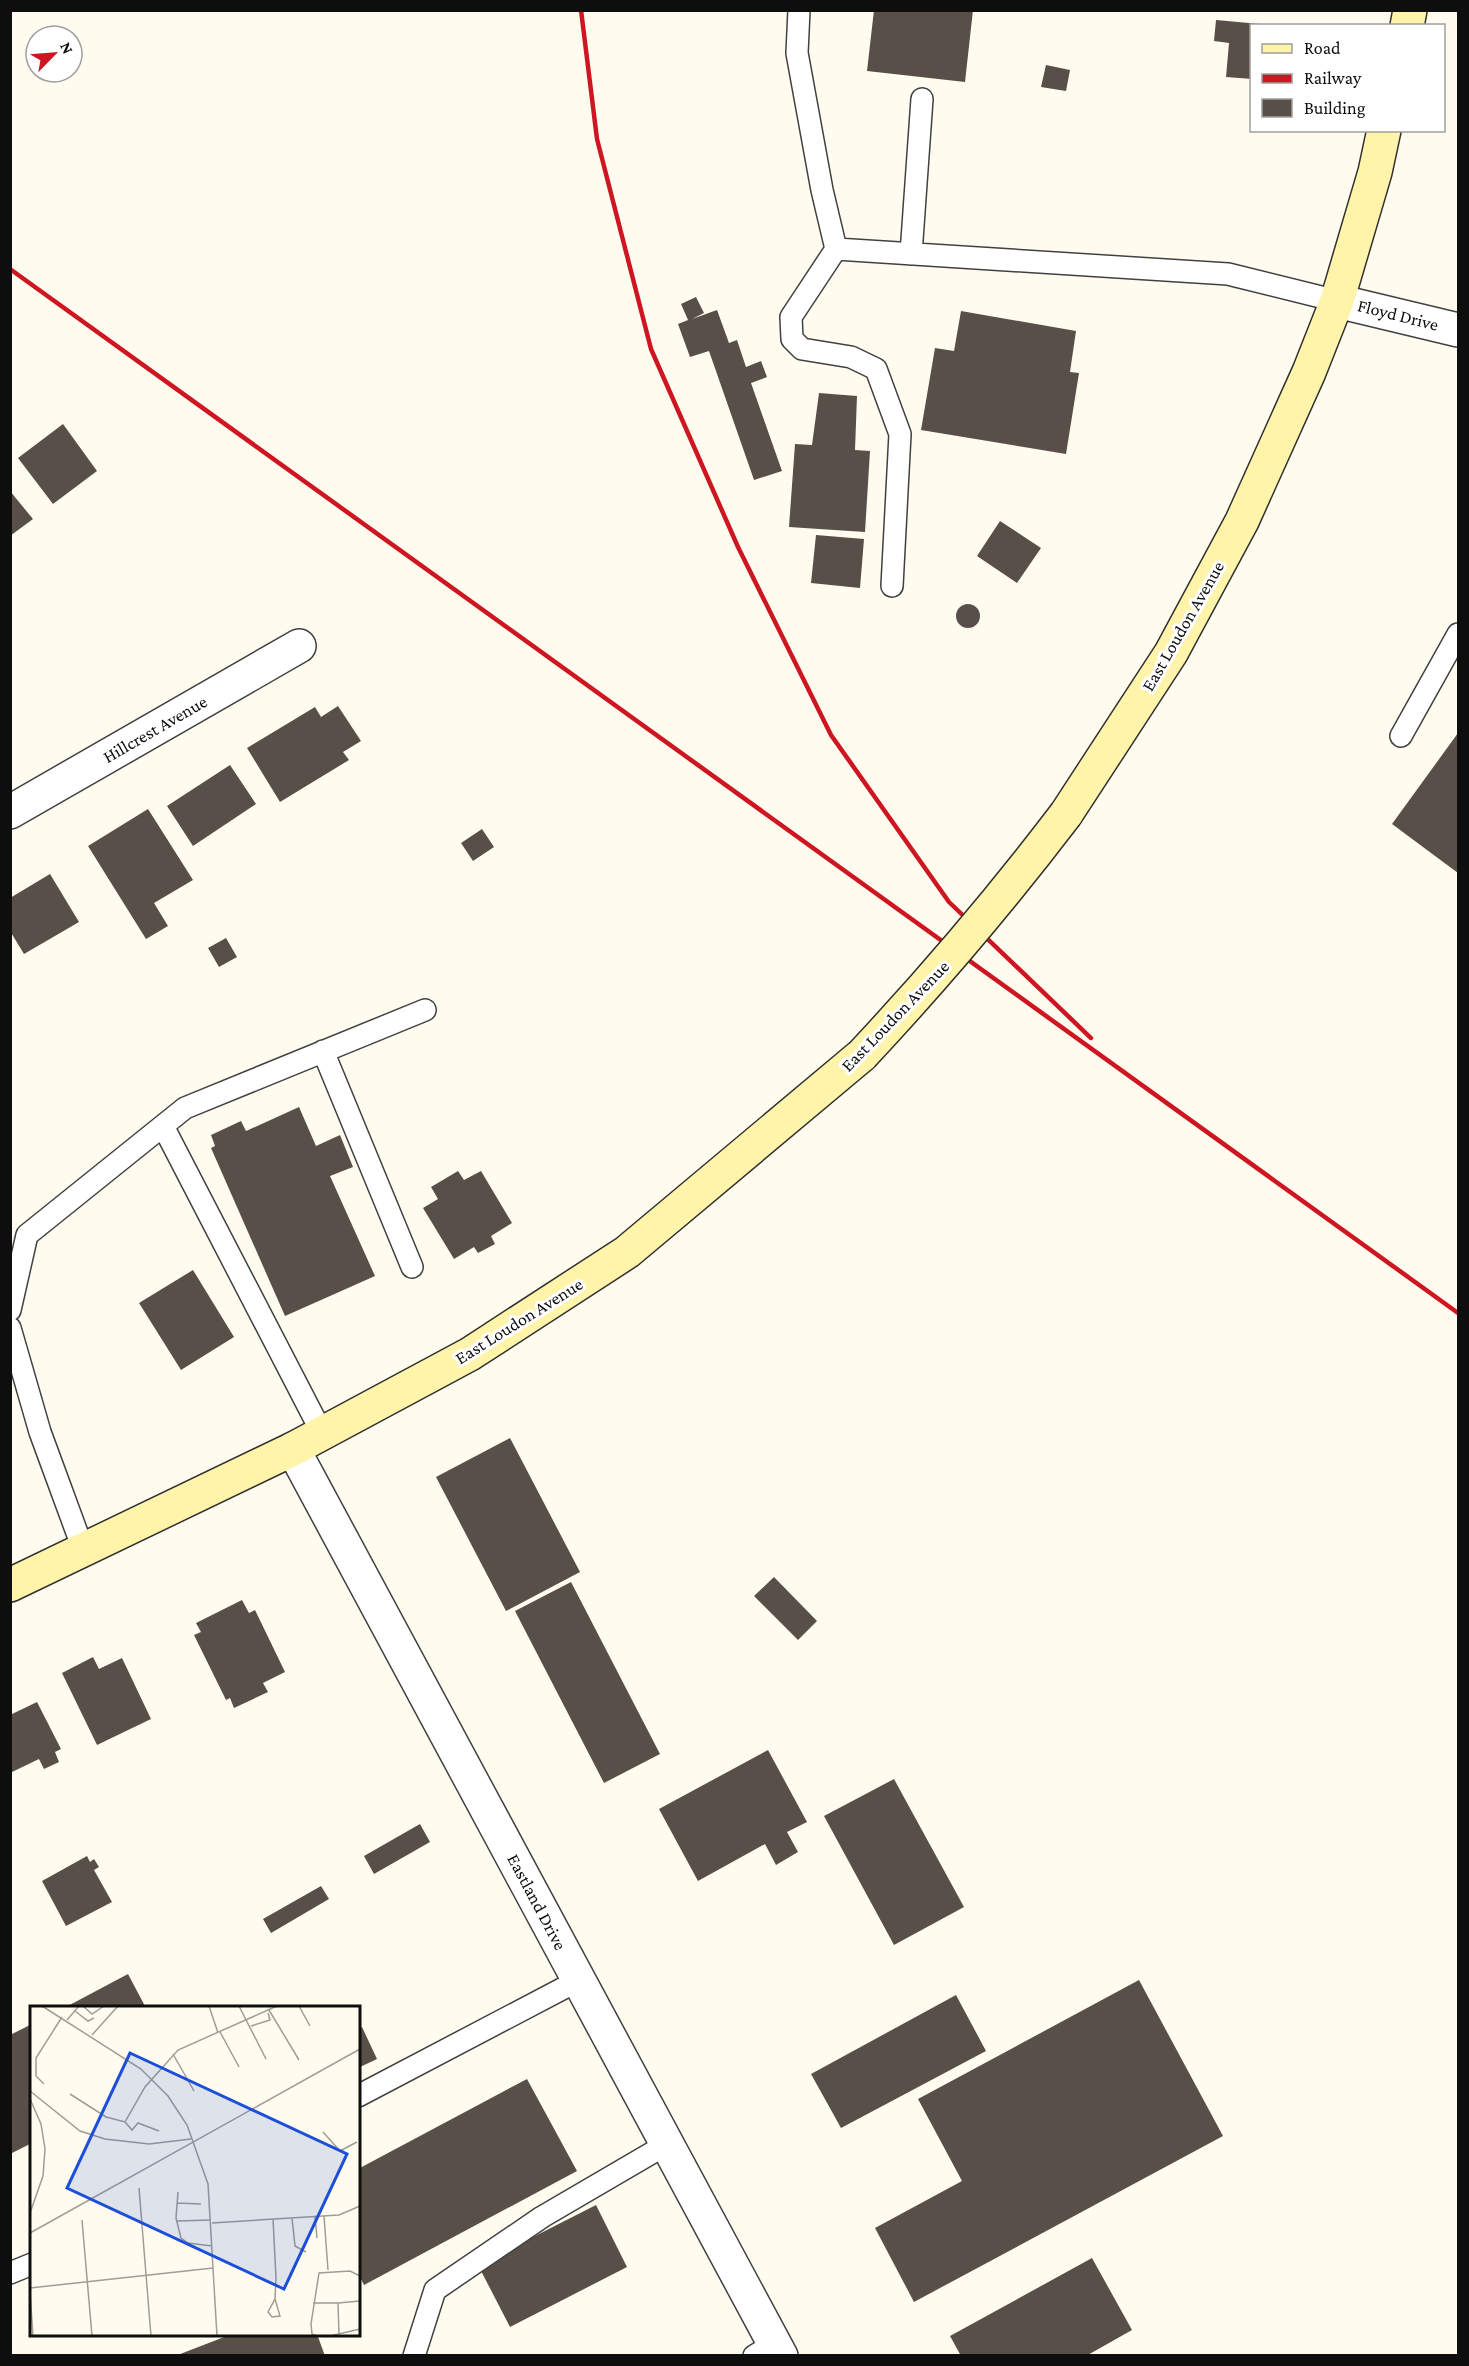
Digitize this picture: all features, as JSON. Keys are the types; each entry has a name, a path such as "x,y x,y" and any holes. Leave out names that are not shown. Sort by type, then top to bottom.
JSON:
{"main road":[{"name":"East Loudon Avenue","path":"10,1585 293,1449 470,1354 627,1252 862,1055 999,903 1066,814 1171,653 1242,520 1309,372 1337,301 1375,172 1384,132"}],"street":[{"name":"Floyd Drive","path":"1337,301 1458,330"},
{"name":"Hillcrest Avenue","path":"10,812 299,646"},
{"name":"Eastland Drive","path":"293,1449 667,2144 770,2351"}],"lane":[{"path":"800,10 797,54 822,190 836,249 791,317 792,339 802,349 851,357 876,369 900,434 892,586"},
{"path":"911,254 922,99"},
{"path":"836,249 1228,274 1337,301"},
{"path":"1401,736 1458,634"},
{"path":"10,1310 27,1235 185,1108 425,1010"},
{"path":"323,1052 412,1267"},
{"path":"163,1126 322,1434"},
{"path":"10,1328 40,1432 83,1550"},
{"path":"360,2095 579,1980"},
{"path":"414,2355 435,2290 542,2217 667,2144"},
{"path":"10,2273 30,2265"}],"building":[{"path":"874,10 973,10 965,82 867,71"},
{"path":"1216,20 1260,24 1250,24 1250,79 1226,77 1229,43 1214,41"},
{"path":"1046,65 1070,70 1066,91 1041,87"},
{"path":"696,297 704,313 692,319 717,310 729,343 737,340 746,367 761,361 767,377 751,383 782,471 754,480 709,351 690,357 678,324 688,320 681,304"},
{"path":"961,311 1076,331 1070,372 1079,373 1066,454 921,430 935,348 954,351"},
{"path":"819,393 857,396 855,450 870,451 865,532 789,527 795,444 812,445"},
{"path":"63,424 97,471 53,504 18,458"},
{"path":"10,491 33,519 10,536"},
{"path":"1000,521 1041,548 1017,583 977,556"},
{"path":"816,535 864,539 860,588 811,583"},
{"path":"968,604 977,607 980,616 977,625 968,628 959,625 956,616 959,607"},
{"path":"338,706 361,741 343,752 349,760 280,802 247,748 315,707 321,717"},
{"path":"1458,733 1458,873 1392,824"},
{"path":"230,765 256,804 193,846 167,806"},
{"path":"148,809 193,880 154,903 168,926 146,939 88,846"},
{"path":"482,829 494,847 473,861 461,843"},
{"path":"50,874 79,922 24,954 10,931 10,898"},
{"path":"226,938 237,957 219,967 208,948"},
{"path":"299,1107 316,1146 340,1135 353,1167 330,1176 375,1276 285,1316 211,1148 215,1146 211,1135 241,1121 246,1131"},
{"path":"458,1171 464,1180 481,1171 512,1223 491,1236 495,1244 478,1253 474,1247 454,1259 423,1208 438,1199 431,1187"},
{"path":"193,1270 234,1337 181,1370 139,1303"},
{"path":"510,1438 580,1572 506,1611 436,1477"},
{"path":"774,1577 817,1621 798,1640 754,1596"},
{"path":"571,1582 660,1754 604,1783 515,1611"},
{"path":"242,1600 249,1613 255,1610 285,1672 263,1683 268,1692 234,1708 230,1698 226,1700 194,1635 201,1632 196,1623"},
{"path":"93,1657 99,1669 122,1658 151,1719 97,1745 62,1673"},
{"path":"37,1702 61,1749 55,1752 59,1762 44,1769 39,1759 10,1773 10,1715"},
{"path":"768,1750 807,1822 787,1832 798,1852 776,1865 765,1844 698,1881 659,1809"},
{"path":"894,1779 964,1907 894,1945 824,1816"},
{"path":"420,1824 430,1842 374,1874 364,1856"},
{"path":"87,1856 90,1862 94,1859 99,1867 94,1870 112,1902 66,1926 42,1881"},
{"path":"321,1886 329,1899 271,1933 263,1919"},
{"path":"128,1974 145,2006 68,2006"},
{"path":"1139,1980 1223,2136 914,2302 875,2228 962,2181 918,2099"},
{"path":"956,1995 986,2051 841,2128 811,2074"},
{"path":"30,2025 30,2144 10,2154 10,2035"},
{"path":"362,2027 377,2059 360,2067 360,2028"},
{"path":"527,2079 577,2171 364,2285 360,2277 360,2168"},
{"path":"596,2205 627,2267 510,2327 478,2265"},
{"path":"1092,2258 1132,2330 1086,2356 961,2356 950,2336"},
{"path":"227,2336 318,2336 325,2356 175,2356"}],"railway":[{"path":"581,10 597,139 651,349 738,547 831,735 949,902 1091,1038"},
{"path":"10,269 1458,1313"}]}
